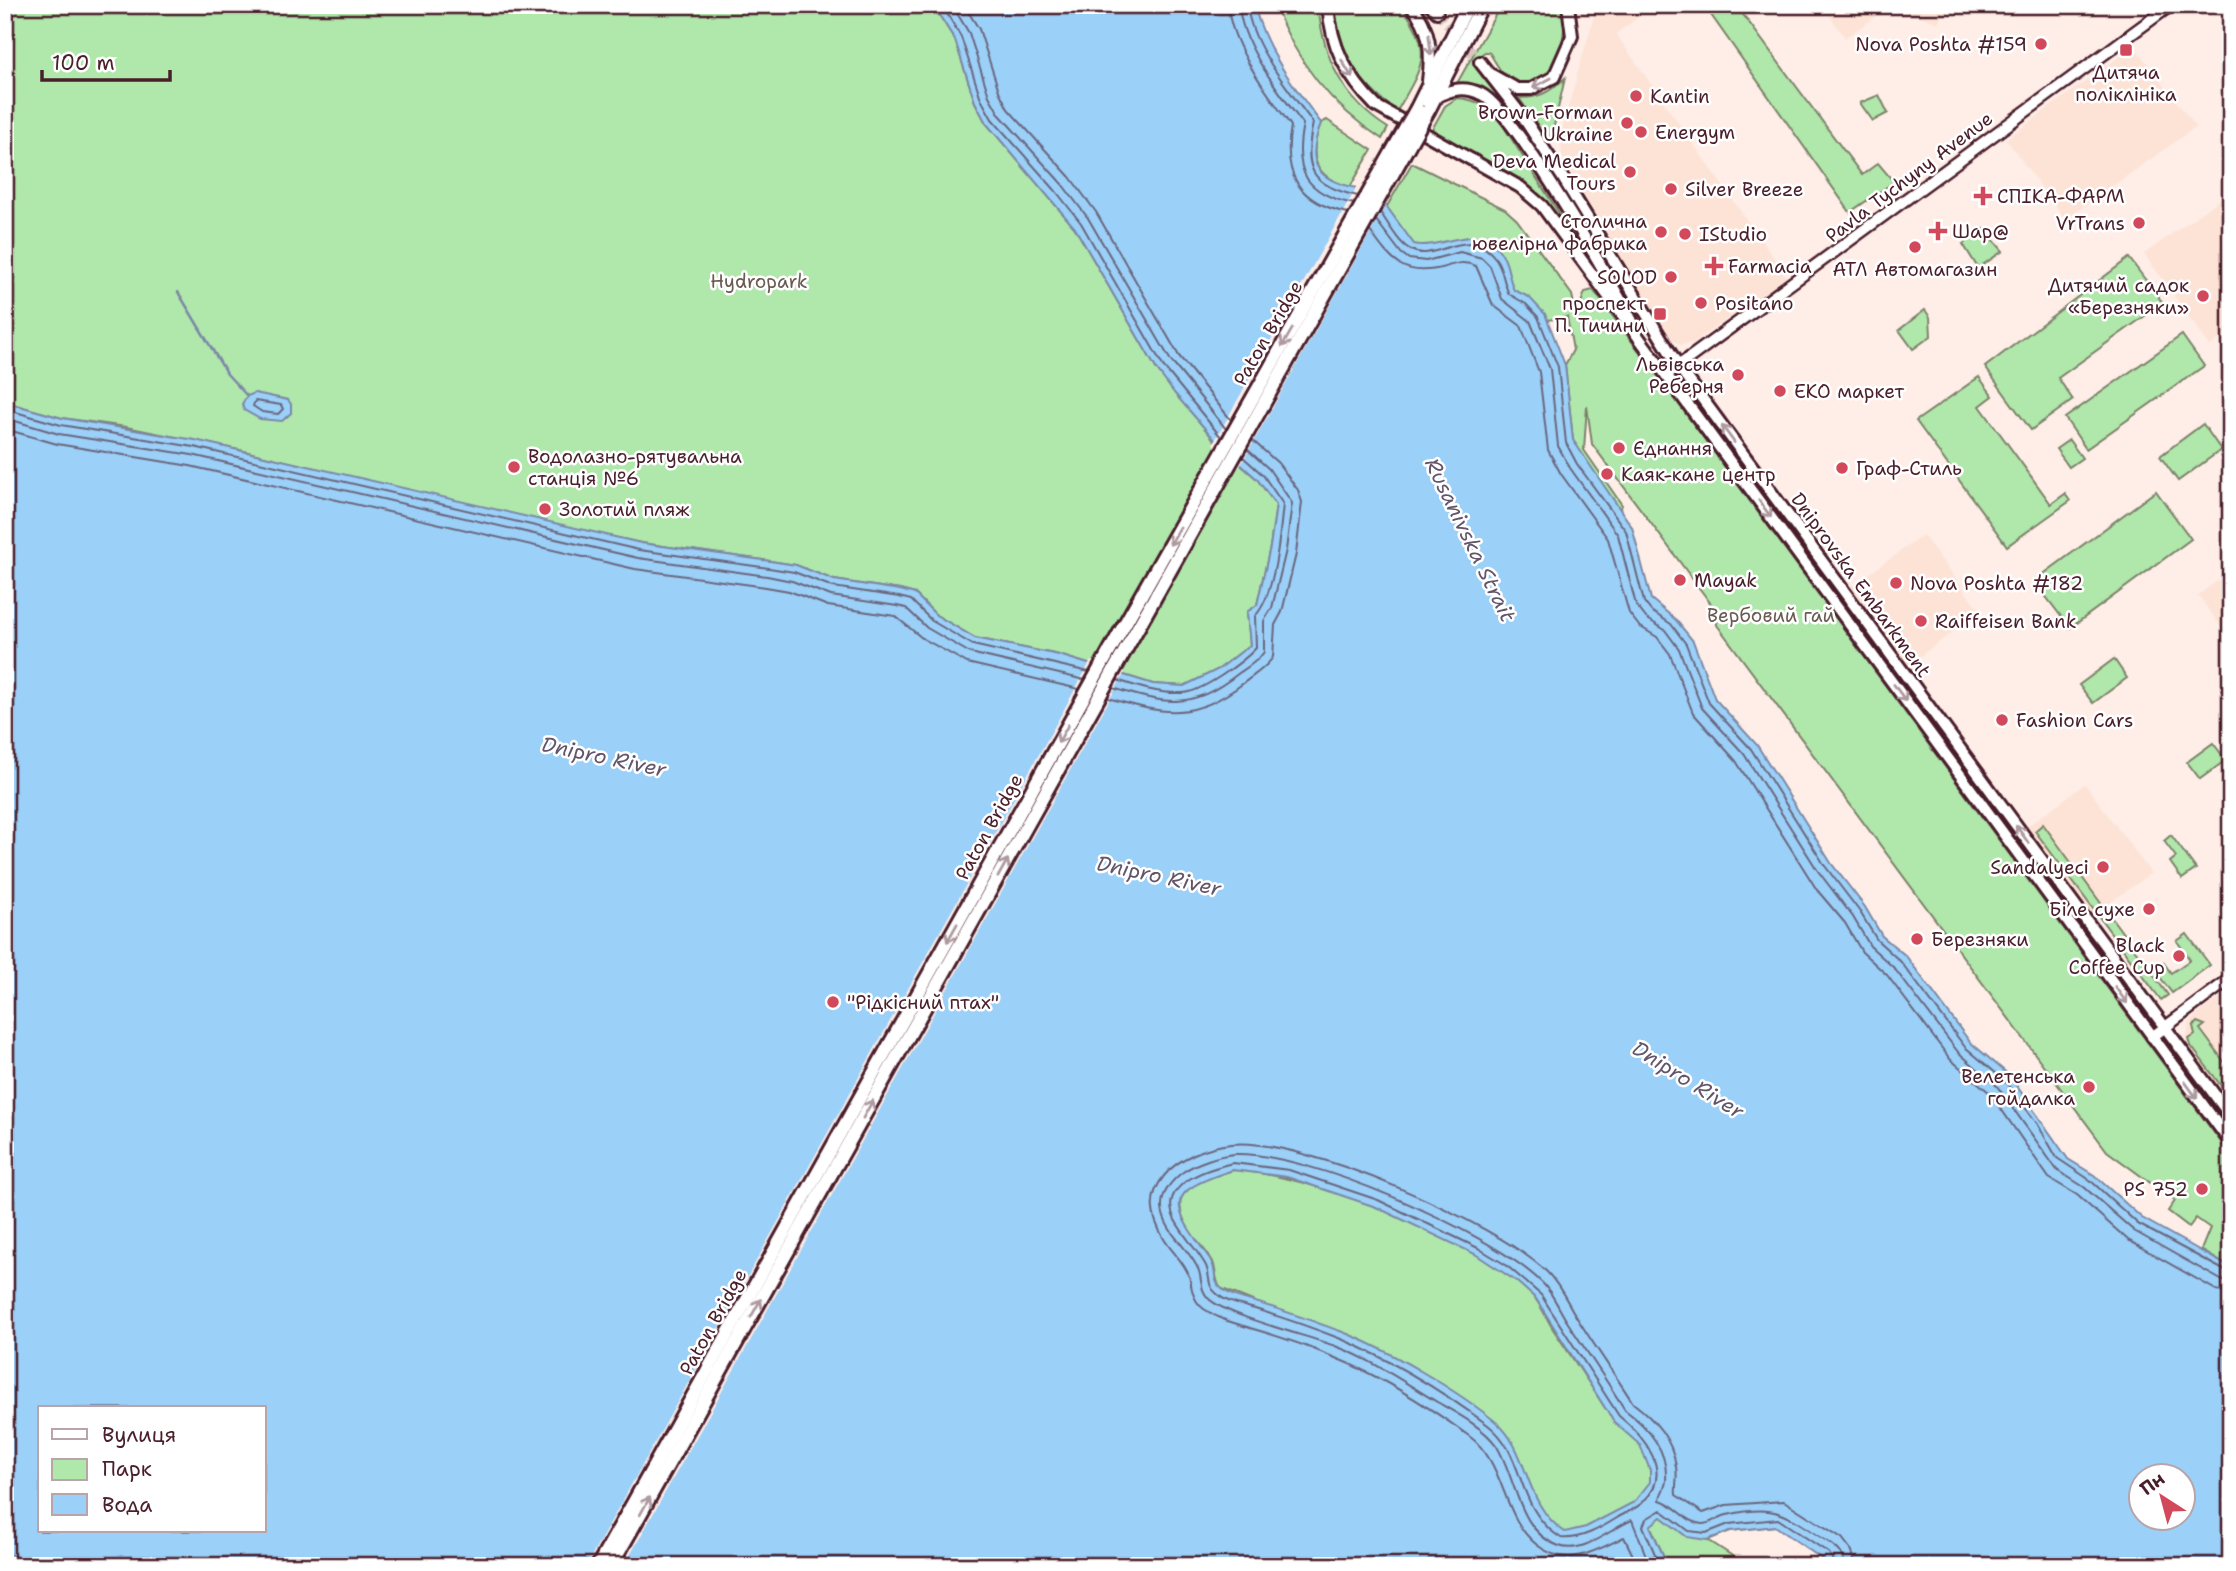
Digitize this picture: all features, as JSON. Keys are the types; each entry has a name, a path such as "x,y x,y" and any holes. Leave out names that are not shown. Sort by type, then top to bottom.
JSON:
{"highway":[{"path":"1423,108 1478,7"},
{"name":"Paton Bridge","path":"598,1566 1122,628 1423,108"},
{"name":"Paton Bridge","path":"611,1566 1423,108"}],"main road":[{"name":"Dniprovska Embarkment","path":"1328,5 1336,50 1346,70 1376,106 1532,196 2231,1143"},
{"path":"1412,5 1427,28 1431,94"},
{"path":"1489,74 1517,89 1544,84 1558,70 1572,36 1568,5"},
{"name":"Dniprovska Embarkment","path":"1480,62 1561,174 1679,367 2231,1117"},
{"name":"Dniprovska Embarkment","path":"1431,94 1452,89 1468,89 1483,94 1502,112 1612,283 1643,343"}],"street":[{"name":"Pavla Tychyny Avenue","path":"1666,376 2171,5"},
{"path":"2152,1037 2231,978"}],"shaded area":[{"path":"1597,5 1655,5 1616,34 1787,277 1693,343 1680,345 1666,335 1562,158 1561,132"},
{"path":"1822,5 1946,5 1939,23 1891,6 1845,38"},
{"path":"2134,46 2196,127 2065,220 2006,139"},
{"name":"Дитячий садок «Березняки»","path":"2231,191 2231,331 2210,346 2144,254"},
{"path":"1923,535 1981,612 1908,665 1851,587"},
{"path":"2231,571 2231,641 2198,595"},
{"path":"2085,784 2151,873 2092,916 2026,827"},
{"path":"2231,990 2231,1105 2196,1058 2187,1037 2189,1024 2195,1016"}],"green space":[{"name":"Hydropark","path":"5,5 933,5 955,40 975,102 986,123 1075,228 1157,370 1220,447 1257,479 1276,505 1257,605 1247,612 1250,645 1219,669 1184,686 1153,684 1059,655 975,638 936,615 915,594 900,590 834,580 796,565 641,543 503,514 244,451 126,427 62,418 5,402"},
{"path":"1275,5 1318,5 1330,60 1347,91 1372,117 1388,128 1382,139 1347,112 1317,81 1293,46"},
{"path":"1335,5 1401,5 1411,21 1418,35 1422,58 1414,81 1397,111 1371,90 1353,65 1341,38"},
{"path":"1501,5 1562,5 1564,31 1556,61 1539,83 1527,86 1513,82 1502,73 1489,52 1473,60 1500,98 1475,85 1456,85"},
{"path":"1704,5 1736,5 1862,175 1878,163 1894,182 1850,212"},
{"path":"1565,78 1550,143 1519,98 1544,93"},
{"path":"1879,95 1888,113 1873,121 1860,103"},
{"path":"1457,98 1483,105 1502,124 1596,271 1530,187 1431,131 1445,106"},
{"path":"1327,120 1372,150 1350,187 1328,177 1317,164 1317,135 1321,123"},
{"name":"Вербовий гай","path":"1412,163 1505,209 1517,220 1572,295 1578,323 1578,311 1585,292 1593,290 1669,391 2231,1156 2231,1268 2201,1250 2210,1228 2196,1218 2189,1227 2168,1211 2175,1201 2107,1151 1717,625 1717,612 1592,444 1587,406 1584,450 1622,505 1620,509 1583,460 1573,440 1565,365 1573,350 1567,317 1547,320 1549,328 1432,290 1386,208"},
{"path":"1984,229 2003,251 1978,268 1963,244"},
{"path":"2129,258 2163,303 2058,378 2073,400 2031,430 1985,367"},
{"path":"1925,310 1930,317 1931,336 1913,349 1899,330"},
{"path":"2182,335 2204,366 2086,449 2065,418"},
{"path":"1979,377 1993,396 1980,406 2051,504 2065,494 2070,501 2007,546 1916,421"},
{"path":"2203,424 2221,450 2178,481 2160,456"},
{"path":"2069,440 2082,458 2069,467 2056,449"},
{"path":"2156,491 2191,539 2070,628 2034,581"},
{"path":"2114,659 2127,678 2093,703 2079,685"},
{"path":"2213,743 2226,760 2200,779 2187,762"},
{"path":"2043,824 2168,995 2161,1000 2035,831"},
{"path":"2171,835 2196,869 2182,879 2170,862 2176,857 2164,841"},
{"path":"2187,934 2210,965 2172,993 2154,969 2163,962 2171,973 2190,960 2177,941"},
{"path":"2197,1022 2205,1025 2200,1029 2231,1071 2231,1099 2191,1046 2189,1039 2195,1035 2193,1027"},
{"path":"1233,1170 1304,1183 1390,1212 1472,1251 1505,1271 1530,1292 1614,1422 1633,1435 1647,1439 1661,1479 1634,1502 1600,1564 1255,1302 1220,1288 1213,1262 1184,1220 1180,1208 1181,1198 1195,1184"},
{"path":"1661,1516 1775,1526 1730,1531 1708,1540 1748,1566 1668,1566 1650,1525"}],"water":[{"path":"933,5 1254,5 1273,52 1321,123 1315,141 1314,156 1317,167 1324,175 1345,185 1376,192 1414,244 1425,245 1474,237 1485,239 1495,246 1506,262 1514,290 1529,297 1545,314 1565,365 1573,440 1632,527 1651,599 1676,620 1693,641 1715,699 1757,745 1831,863 1865,907 1882,936 1906,956 1970,1042 2009,1075 2068,1159 2094,1175 2142,1218 2231,1268 2231,1566 1832,1566 1775,1526 1730,1531 1707,1540 1687,1537 1661,1517 1650,1526 1668,1566 33,1566 5,1552 5,402 62,418 195,440 641,543 796,565 834,580 900,590 915,594 936,615 975,638 1059,655 1153,684 1184,686 1219,669 1250,645 1247,612 1257,605 1276,505 1257,479 1221,447 1175,394 1157,370 1075,228 986,123 975,102 955,40","holes":["1233,1170 1287,1177 1376,1207 1475,1254 1516,1281 1536,1299 1614,1422 1640,1445 1650,1470 1650,1482 1634,1502 1586,1527 1565,1532 1551,1521 1541,1508 1516,1448 1496,1422 1421,1371 1378,1348 1340,1331 1225,1291 1216,1282 1212,1263 1187,1225 1181,1213 1180,1202 1184,1194 1194,1186"]},
{"path":"255,393 288,400 291,413 282,421 260,419 244,410 242,404 247,396"}],"pier":[{"path":"1358,185 1377,189 1387,203 1239,468 1213,444"},
{"path":"1091,661 1125,672 624,1566 586,1566"}],"waterway":[{"path":"178,292 227,374 247,396"}],"tunnel":[{"path":"1437,12 1480,62"}],"place":[{"name":"Nova Poshta #159","path":"2041,44"},
{"name":"Дитяча поліклініка","path":"2126,50"},
{"name":"Kantin","path":"1636,96"},
{"name":"Brown-Forman Ukraine","path":"1627,123"},
{"name":"Energym","path":"1641,132"},
{"name":"Deva Medical Tours","path":"1630,172"},
{"name":"Silver Breeze","path":"1671,189"},
{"name":"СПІКА-ФАРМ","path":"1983,196"},
{"name":"VrTrans","path":"2139,223"},
{"name":"Шар@","path":"1938,231"},
{"name":"Столична ювелірна фабрика","path":"1661,232"},
{"name":"IStudio","path":"1685,234"},
{"name":"АТЛ Автомагазин","path":"1915,247"},
{"name":"Farmacia","path":"1714,266"},
{"name":"SOLOD","path":"1671,277"},
{"name":"Дитячий садок «Березняки»","path":"2203,296"},
{"name":"Positano","path":"1701,303"},
{"name":"проспект П. Тичини","path":"1660,314"},
{"name":"Львівська Реберня","path":"1738,375"},
{"name":"ЕКО маркет","path":"1780,391"},
{"name":"Єднання","path":"1619,448"},
{"name":"Водолазно-рятувальна станція №6","path":"514,467"},
{"name":"Граф-Стиль","path":"1842,468"},
{"name":"Каяк-кане центр","path":"1607,474"},
{"name":"Золотий пляж","path":"545,509"},
{"name":"Mayak","path":"1680,580"},
{"name":"Nova Poshta #182","path":"1896,583"},
{"name":"Raiffeisen Bank","path":"1921,621"},
{"name":"Fashion Cars","path":"2002,720"},
{"name":"Sandalyeci","path":"2103,867"},
{"name":"Біле сухе","path":"2149,909"},
{"name":"Березняки","path":"1917,939"},
{"name":"Black Coffee Cup","path":"2179,956"},
{"name":"\"Рідкісний птах\"","path":"833,1002"},
{"name":"Велетенська гойдалка","path":"2089,1087"},
{"name":"PS 752","path":"2202,1189"}],"water label":[{"name":"Rusanivska Strait","path":"1470,540"},
{"name":"Dnipro River","path":"604,757"},
{"name":"Dnipro River","path":"1159,876"},
{"name":"Dnipro River","path":"1688,1080"}]}
